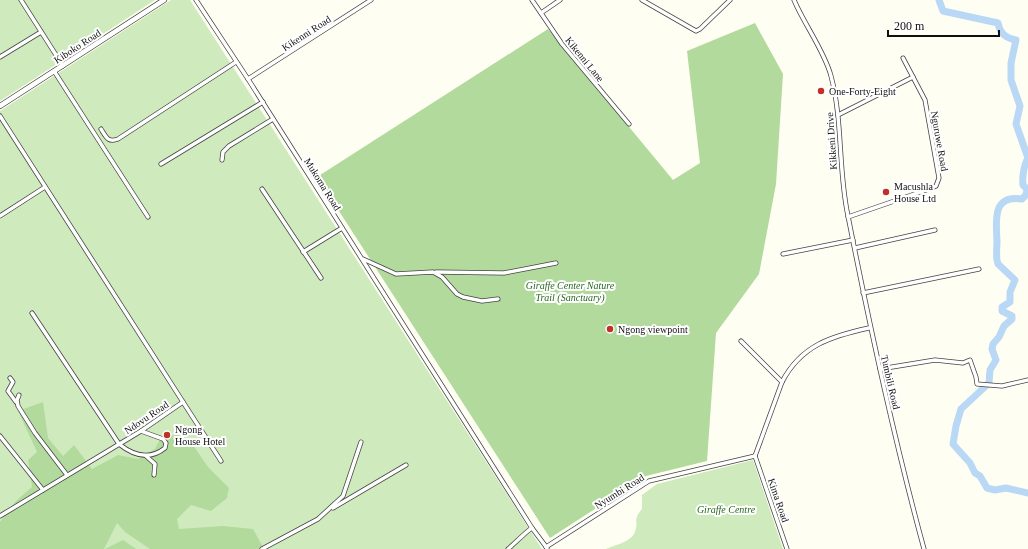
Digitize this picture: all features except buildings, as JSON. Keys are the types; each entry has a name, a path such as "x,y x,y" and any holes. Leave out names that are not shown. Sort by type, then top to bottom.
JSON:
{"street":[{"path":"21,0 63,66"},
{"name":"Kiboko Road","path":"0,106 164,0"},
{"name":"Mukoma Road","path":"196,0 263,102 532,528 547,548"},
{"name":"Kikenni Road","path":"248,79 371,0"},
{"name":"Kikenni Lane","path":"532,0 566,50 629,124"},
{"path":"541,13 560,0"},
{"path":"642,0 696,31 700,29 730,0"},
{"name":"Kikkeni Drive","path":"794,0 804,22 826,60 831,74 838,115 840,169 848,217"},
{"path":"0,57 41,32"},
{"name":"Nguruwe Road","path":"848,217 932,188 938,183 939,178 925,100 903,58"},
{"path":"101,129 108,140 111,141 118,139 236,62"},
{"path":"54,71 148,218"},
{"path":"838,115 913,78"},
{"path":"161,164 263,102"},
{"name":"Ndovu Road","path":"0,116 182,402 141,431 0,516"},
{"path":"222,160 223,152 229,146 273,119"},
{"path":"0,216 45,187"},
{"path":"262,189 321,278"},
{"name":"Tumbili Road","path":"848,217 869,328 880,369 902,467 924,549"},
{"path":"304,252 342,228"},
{"path":"855,248 935,230"},
{"path":"783,254 853,240"},
{"path":"361,258 396,274 433,272 504,273 556,263"},
{"path":"863,293 979,269"},
{"path":"433,272 442,277 452,289 463,297 482,301 498,299"},
{"path":"32,313 119,444 126,450 146,456 155,464 154,475"},
{"path":"755,456 782,382 796,362 823,340 839,334 869,328"},
{"path":"741,341 782,382"},
{"path":"880,369 935,360 963,363 970,360 976,377 976,383 983,385 1006,386 1028,380"},
{"path":"10,378 13,382 8,391 35,433 67,476"},
{"path":"16,403 18,395"},
{"path":"182,402 221,461"},
{"path":"141,431 163,439 166,443 165,448 160,452 146,456"},
{"path":"0,436 43,490"},
{"path":"325,513 345,493 361,442"},
{"name":"Nyumbi Road","path":"547,548 649,482 755,456"},
{"name":"Kima Road","path":"755,456 787,549"},
{"path":"262,549 306,527 325,513 406,466"},
{"path":"508,549 532,528"}],"green space":[{"path":"0,0 155,0 0,101"},
{"path":"171,0 190,0 542,549 0,549 0,111"},
{"name":"Giraffe Center Nature Trail (Sanctuary)","path":"755,23 783,74 776,184 759,274 716,333 707,461 646,476 550,538 317,177 548,29 673,180 700,163 687,51"},
{"path":"43,402 48,438 63,456 74,445 92,469 118,455 138,459 155,449 161,437 178,435 193,445 208,467 229,488 227,498 211,511 191,505 177,519 179,529 223,526 253,529 264,549 150,549 125,532 117,523 104,549 0,549 0,522 16,501 32,487 28,460 37,452 18,411"},
{"name":"Giraffe Centre","path":"753,460 783,549 606,549 626,541 633,535 636,528 636,518 642,509 642,495 657,484"},
{"path":"123,540 136,549 105,549"}],"waterway":[{"path":"939,0 943,11 998,23 1000,30 1004,35 1016,40 1011,63 1011,80 1020,106 1016,124 1028,158 1024,168 1023,178 1023,185 1027,189 1026,195 1022,199 1012,199 1005,201 1001,205 998,211 996,225 998,264 1015,280 1010,292 1010,302 1002,307 1002,311 1012,316 1012,319 1004,326 999,337 993,344 992,349 996,360 990,370 989,383 961,409 953,444 970,463 975,473 980,476 987,488 995,490 1006,488 1028,493"}],"place":[{"name":"One-Forty-Eight","path":"821,91"},
{"name":"Macushla House Ltd","path":"886,192"},
{"name":"Ngong viewpoint","path":"610,329"},
{"name":"Ngong House Hotel","path":"167,435"}]}
